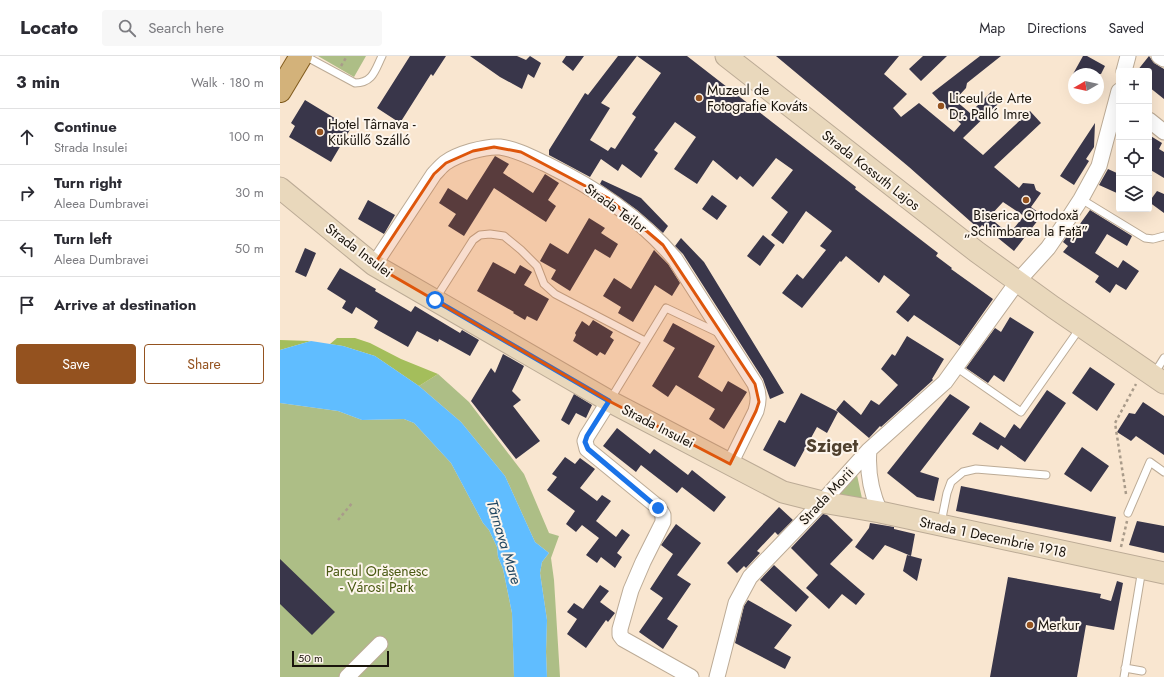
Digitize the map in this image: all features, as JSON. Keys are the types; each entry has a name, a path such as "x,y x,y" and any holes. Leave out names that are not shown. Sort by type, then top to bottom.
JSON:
{"main road":[{"path":"280,91 301,56"},
{"name":"Strada Kossuth Lajos","path":"726,56 977,252 1154,376"},
{"name":"Strada Insulei","path":"281,189 374,265 609,401 783,492 822,502"},
{"name":"Strada 1 Decembrie 1918","path":"822,502 880,512 1164,573"}],"street":[{"path":"1125,68 1128,56"},
{"path":"1159,56 1164,60"},
{"name":"Strada Morii","path":"717,677 736,603 750,577 822,502 869,450 945,382 1018,282 1048,248 1082,199 1099,166 1116,103"},
{"path":"1152,122 1164,132"},
{"name":"Strada Teilor","path":"374,265 434,174 446,163 461,155 473,151 500,147 521,152 571,176 608,198 659,240 675,259 755,384 759,402 730,464"},
{"path":"609,401 587,436 585,442 588,449 658,508 663,515 663,522 631,590 620,629 620,635 623,639 692,677"},
{"path":"869,450 869,476 880,512"},
{"path":"348,677 380,644"}],"lane":[{"path":"305,56 355,83 361,83 372,77 382,56"},
{"path":"1082,199 1145,238 1153,239 1164,236"},
{"path":"435,300 473,240 480,235 490,234 504,236 537,266 544,284 555,294 645,341"},
{"path":"609,401 666,308 725,336"},
{"path":"956,367 1021,412 1081,326"},
{"path":"1154,376 1164,358"},
{"path":"1128,513 1150,462 1164,472"},
{"path":"940,525 951,482 956,476 963,472 976,469 1046,475"},
{"path":"1124,677 1142,569"},
{"path":"1125,668 1142,671"}],"path":[{"path":"1117,564 1128,513 1115,423 1154,376"},
{"path":"338,520 353,502"}],"highlighted area":[{"path":"494,147 521,152 608,198 663,245 755,384 759,402 756,411 730,464 609,401 374,265 434,174 446,163 473,151"}],"green space":[{"path":"318,56 366,56 354,77"},
{"path":"337,338 355,338 370,343 401,359 438,374 419,386 375,356 343,346 330,344"},
{"path":"280,340 311,341 280,350"},
{"path":"438,374 469,402 524,474 549,533 559,536 551,558 554,580 560,677 547,677 547,620 540,573 542,562 549,553 535,542 505,476 461,422 419,386"},
{"name":"Parcul Orășenesc - Városi Park","path":"280,403 338,411 362,420 404,419 414,423 451,463 497,547 498,557 503,569 512,613 514,677 280,677"},
{"path":"857,475 863,503 835,496"}],"water":[{"name":"Târnava Mare","path":"311,341 343,346 375,356 419,386 461,422 505,476 535,542 549,553 542,562 540,573 547,620 547,677 514,677 512,613 503,569 498,557 497,547 451,463 414,423 404,419 362,420 338,411 280,403 280,350"}],"building":[{"path":"410,56 446,56 433,76 431,74 400,123 377,108"},
{"path":"470,56 517,56 526,60 530,56 541,63 534,78 528,74 522,89 500,77"},
{"path":"566,56 584,56 573,71 562,62"},
{"path":"618,56 637,56 687,56 856,187 855,189 938,253 936,256 952,268 951,269 993,299 960,346 914,315 908,322 896,312 910,295 884,275 879,283 846,256 841,262 840,261 802,308 782,293 797,274 803,279 826,250 820,246 832,231 806,211 783,244 771,235 788,212 771,198 793,170 776,158 753,187 740,176 737,180 713,160 697,184 674,169 696,137 675,122 654,150 658,153 641,178 622,164 618,171 601,159 590,177 549,155 549,150 585,93 588,95","holes":["637,56 661,73 632,114 636,117 615,149 611,147 608,151 590,140 610,108 601,103"]},
{"path":"776,56 899,56 884,74 907,94 893,108 901,117 919,103 954,132 961,124 932,93 980,56 1001,56 967,83 966,88 955,100 970,113 993,90 1001,101 963,138 983,155 1030,111 1041,123 994,167 1019,188 1023,183 1034,184 1036,190 1041,193 1031,207 1042,215 1014,251 982,225 979,229 909,167","holes":["1003,202 1024,216 1009,234 989,217"]},
{"path":"923,56 947,56 921,81 909,69"},
{"path":"1083,56 1087,56 1105,66 1104,68 1076,68"},
{"path":"1149,56 1154,63 1164,69 1164,99 1152,89 1152,68 1139,68"},
{"name":"Hotel Târnava - Küküllő Szálló","path":"305,100 351,128 331,162 289,137 295,126 291,123"},
{"path":"1095,123 1094,147 1086,159 1089,161 1074,185 1060,176"},
{"path":"1152,137 1162,143 1159,149 1164,152 1164,178 1152,171"},
{"path":"495,156 509,164 503,173 533,193 545,174 559,183 548,200 556,206 546,222 494,188 464,236 448,226 456,214 439,203 448,188 467,200"},
{"path":"1108,169 1116,173 1116,193 1099,185"},
{"path":"602,180 641,198 668,226 663,233 637,210 600,184"},
{"path":"1157,191 1164,194 1164,213 1152,204 1152,198"},
{"path":"712,195 727,206 717,220 702,209"},
{"path":"368,200 395,215 384,234 358,219"},
{"path":"1090,210 1132,236 1127,246 1107,234 1095,253 1118,268 1123,260 1139,271 1126,290 1116,284 1110,293 1095,282 1099,276 1063,252 1068,246 1063,242 1074,226 1077,228"},
{"path":"589,218 605,228 601,233 618,244 610,258 595,249 570,291 551,279 556,270 540,261 550,243 568,254"},
{"path":"763,235 775,245 760,266 747,256"},
{"path":"681,238 704,262 784,393 770,399 763,379 683,254 675,246"},
{"path":"305,248 316,253 306,277 295,272"},
{"path":"654,250 668,264 680,283 672,296 655,285 633,322 618,313 621,307 603,296 614,278 631,289"},
{"path":"493,262 515,274 520,265 532,272 524,285 549,299 537,321 527,316 525,320 477,291"},
{"path":"340,268 411,312 415,306 460,333 462,330 479,340 470,356 439,339 438,342 417,331 408,347 374,328 378,321 356,307 352,314 342,308 346,301 327,289"},
{"path":"1010,317 1034,332 1004,382 994,375 988,383 966,368 995,328 1001,332"},
{"path":"593,320 613,332 610,337 614,340 605,355 600,352 597,356 573,341 576,335 575,333 582,321 589,326"},
{"path":"673,323 715,346 698,377 722,392 728,381 747,392 724,429 709,419 715,409 676,385 668,397 652,386 675,348 663,341"},
{"path":"907,336 944,359 932,379 933,380 881,427 880,426 869,438 836,410 844,400 861,415 871,400 879,405 898,385 881,369 892,354 895,356"},
{"path":"503,354 524,366 512,391 521,400 513,406 540,441 516,459 471,401 491,368 495,373"},
{"path":"1090,367 1115,384 1097,411 1072,393"},
{"path":"1047,390 1066,403 1025,462 1001,445 998,450 972,434 980,422 1005,438 1014,424 1020,429"},
{"path":"801,393 838,412 827,433 817,427 795,467 763,450 779,420 785,423"},
{"path":"574,394 592,405 586,418 576,413 569,425 561,420"},
{"path":"950,394 970,407 920,472 939,478 934,501 917,497 887,473"},
{"path":"1143,402 1164,416 1164,455 1136,436 1131,441 1117,432 1129,413 1135,414"},
{"path":"617,428 650,454 654,449 688,475 692,470 726,497 714,512 682,487 677,493 641,465 636,472 603,446"},
{"path":"1082,447 1109,466 1091,492 1064,474"},
{"path":"565,457 575,464 580,458 595,469 580,488 597,501 602,495 611,501 596,521 616,537 622,529 630,535 617,553 622,557 615,568 601,557 597,563 586,555 599,538 582,525 576,532 566,524 575,511 547,490 557,477 552,474"},
{"path":"961,486 1116,517 1111,542 956,511"},
{"path":"779,507 793,520 778,535 775,532 757,551 760,553 746,568 744,566 737,573 727,563"},
{"path":"823,514 827,515 853,540 830,564 865,594 856,605 842,594 829,609 806,588 818,575 791,548"},
{"path":"1137,521 1164,526 1164,553 1129,545"},
{"path":"870,523 894,527 894,529 915,534 911,556 885,545 873,560 855,547 869,528"},
{"path":"676,524 701,543 677,575 691,584 667,619 678,626 663,649 639,632 663,598 650,589 673,554 661,545"},
{"path":"907,555 922,559 917,581 903,571"},
{"path":"280,559 335,612 312,635 280,604"},
{"path":"774,565 809,597 796,612 760,580"},
{"name":"Merkur","path":"1008,577 1101,594 1100,598 1111,601 1117,581 1123,583 1114,630 1086,625 1077,677 990,677"},
{"path":"600,585 609,591 600,602 615,613 608,622 606,620 586,648 567,634 577,619 567,612 574,603 583,609"},
{"path":"748,600 792,625 774,648 791,657 785,669 735,643 744,606"}],"place":[{"name":"Muzeul de Fotografie Kováts","path":"699,98"},
{"name":"Liceul de Arte Dr. Palló Imre","path":"941,106"},
{"name":"Hotel Târnava - Küküllő Szálló","path":"320,132"},
{"name":"Biserica Ortodoxă „Schimbarea la Față”","path":"1026,200"},
{"name":"Merkur","path":"1030,625"}],"district":[{"name":"Sziget","path":"832,446"}],"route":[{"path":"435,300 609,401 587,436 585,442 588,449 658,508"}]}
